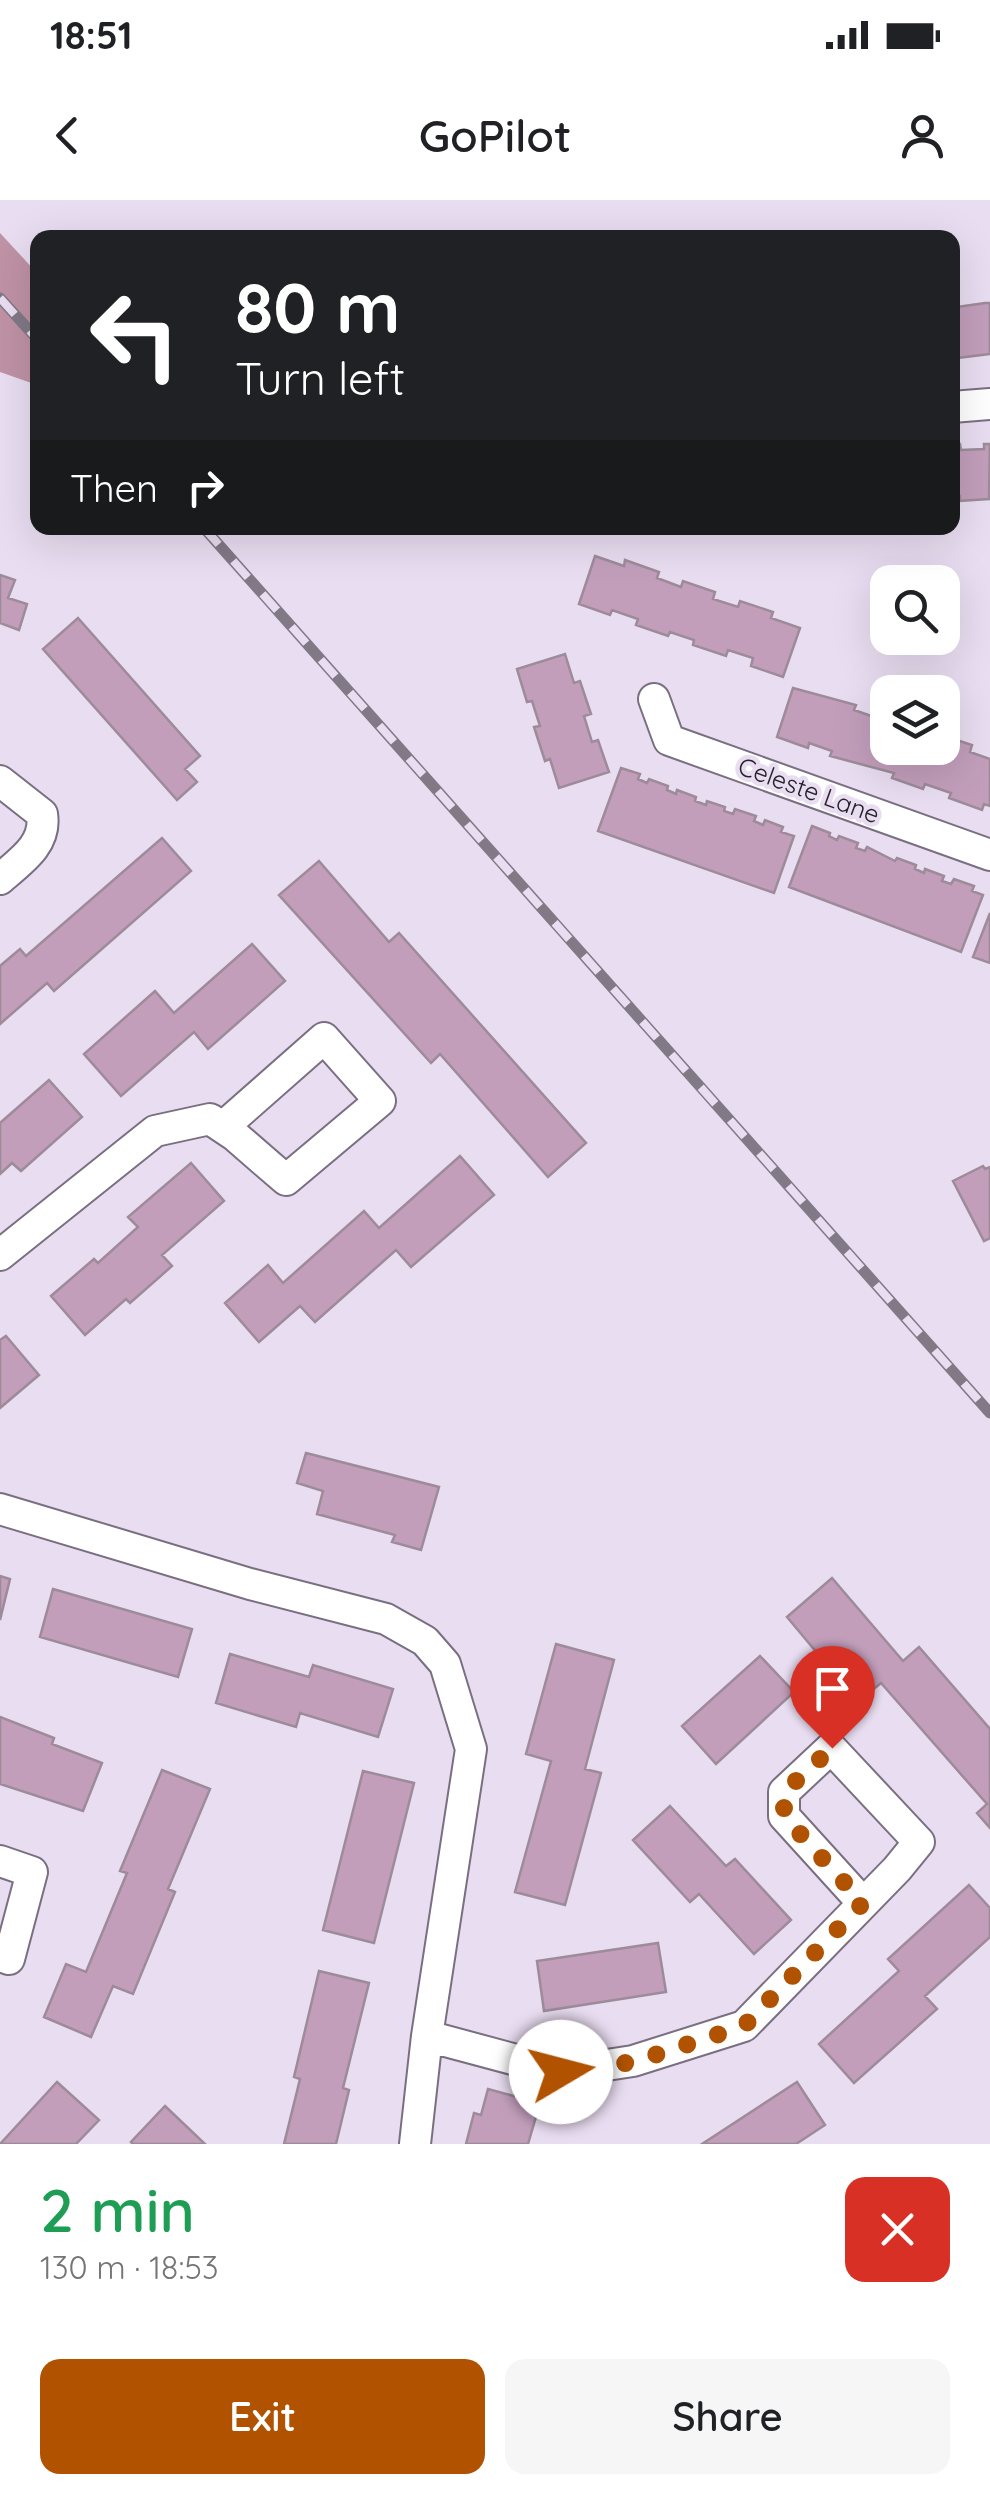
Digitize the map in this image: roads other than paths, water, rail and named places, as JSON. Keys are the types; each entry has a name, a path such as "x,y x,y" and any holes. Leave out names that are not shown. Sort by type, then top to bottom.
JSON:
{"street":[{"path":"960,406 990,404"},
{"name":"Celeste Lane","path":"654,699 669,740 990,855"},
{"path":"0,782 42,814 44,828 30,853 0,879"},
{"path":"0,1256 155,1131 210,1119 286,1180 380,1100 324,1038 223,1127"},
{"path":"0,1509 250,1584 386,1619 425,1641 444,1664 471,1748 427,2036 415,2144"},
{"path":"427,2036 561,2072 633,2062 744,2026 863,1903 919,1842 832,1748 784,1792 784,1816 863,1903"},
{"path":"0,1861 32,1872 9,1959 0,1956"}],"railway":[{"path":"0,298 30,331"},
{"path":"210,535 990,1413"}]}
